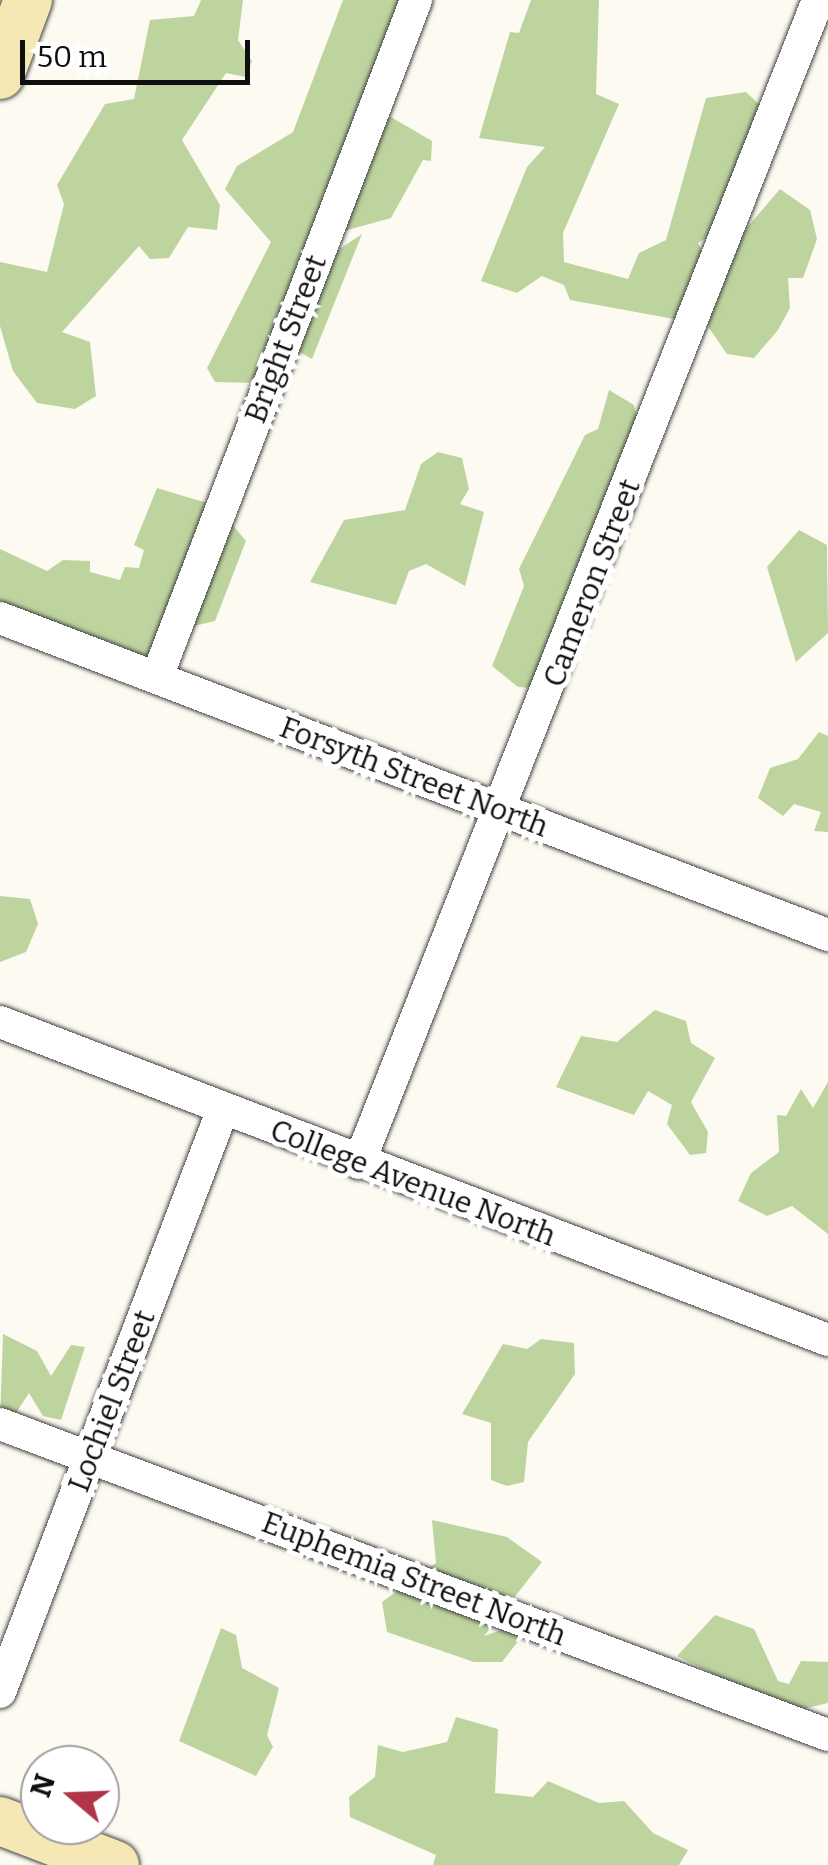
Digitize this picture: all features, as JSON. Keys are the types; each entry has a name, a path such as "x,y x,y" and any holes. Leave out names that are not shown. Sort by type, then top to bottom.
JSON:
{"main road":[{"path":"0,75 28,0"},
{"path":"0,1821 115,1865"}],"street":[{"name":"Bright Street","path":"157,678 416,0"},
{"name":"Cameron Street","path":"360,1163 503,813 818,0"},
{"name":"Forsyth Street North","path":"0,618 828,935"},
{"name":"College Avenue North","path":"0,1022 828,1340"},
{"name":"Lochiel Street","path":"0,1692 224,1109"},
{"name":"Euphemia Street North","path":"0,1424 828,1734"}],"green space":[{"path":"201,0 243,0 238,40 252,61 246,77 226,73 182,140 220,205 217,230 188,227 169,258 150,259 139,246 62,332 90,342 96,396 75,409 37,403 13,371 0,326 0,262 47,272 64,204 57,185 105,104 134,99 150,20 194,16"},
{"path":"343,0 403,0 347,136 351,142 391,117 432,141 431,161 423,160 391,218 344,231 335,252 362,234 312,359 281,341 256,383 215,382 207,368 271,242 225,189 237,166 293,132"},
{"path":"531,0 599,0 596,94 619,104 563,233 564,262 628,279 639,253 666,240 706,98 746,92 763,108 728,224 698,243 711,271 693,307 674,319 570,300 564,285 542,276 517,293 481,281 527,167 545,147 479,138 510,32 519,33"},
{"path":"780,189 810,210 817,239 803,278 788,278 790,308 778,330 754,358 727,354 707,325 738,238"},
{"path":"609,390 634,405 641,440 532,688 518,687 492,666 524,586 519,569 585,435 598,429"},
{"path":"438,452 462,458 469,489 460,504 484,512 465,586 426,564 409,571 396,605 310,582 344,520 405,510 421,464"},
{"path":"157,488 217,506 246,541 215,621 190,627 155,662 0,632 0,549 47,571 63,560 90,561 90,572 120,580 125,567 139,568 144,550 134,545"},
{"path":"799,530 827,545 828,633 796,662 767,567"},
{"path":"819,732 828,736 828,832 814,831 821,812 794,804 783,816 758,798 770,768 798,759"},
{"path":"0,896 30,899 38,924 26,952 0,962"},
{"path":"655,1010 686,1021 691,1043 715,1058 691,1102 708,1132 706,1153 690,1155 667,1124 672,1105 648,1091 634,1115 556,1087 581,1036 617,1042"},
{"path":"828,1082 828,1234 792,1206 767,1216 738,1201 751,1173 779,1152 777,1115 786,1116 801,1089 813,1108"},
{"path":"3,1334 37,1351 51,1376 71,1345 85,1347 61,1420 43,1416 29,1393 9,1424 0,1420"},
{"path":"541,1339 574,1343 575,1374 528,1442 524,1482 507,1486 491,1480 491,1423 462,1414 503,1344 527,1349"},
{"path":"432,1520 507,1537 542,1562 484,1636 513,1626 520,1639 502,1662 474,1662 387,1632 382,1602 436,1563"},
{"path":"715,1615 754,1629 778,1681 789,1684 801,1661 828,1662 828,1703 790,1712 677,1656"},
{"path":"221,1628 236,1635 242,1668 279,1688 267,1735 273,1747 256,1776 179,1741"},
{"path":"456,1717 498,1729 495,1793 533,1797 548,1781 599,1803 624,1801 653,1833 688,1850 679,1865 433,1865 436,1855 350,1817 349,1797 375,1777 378,1745 403,1752 447,1742"}]}
